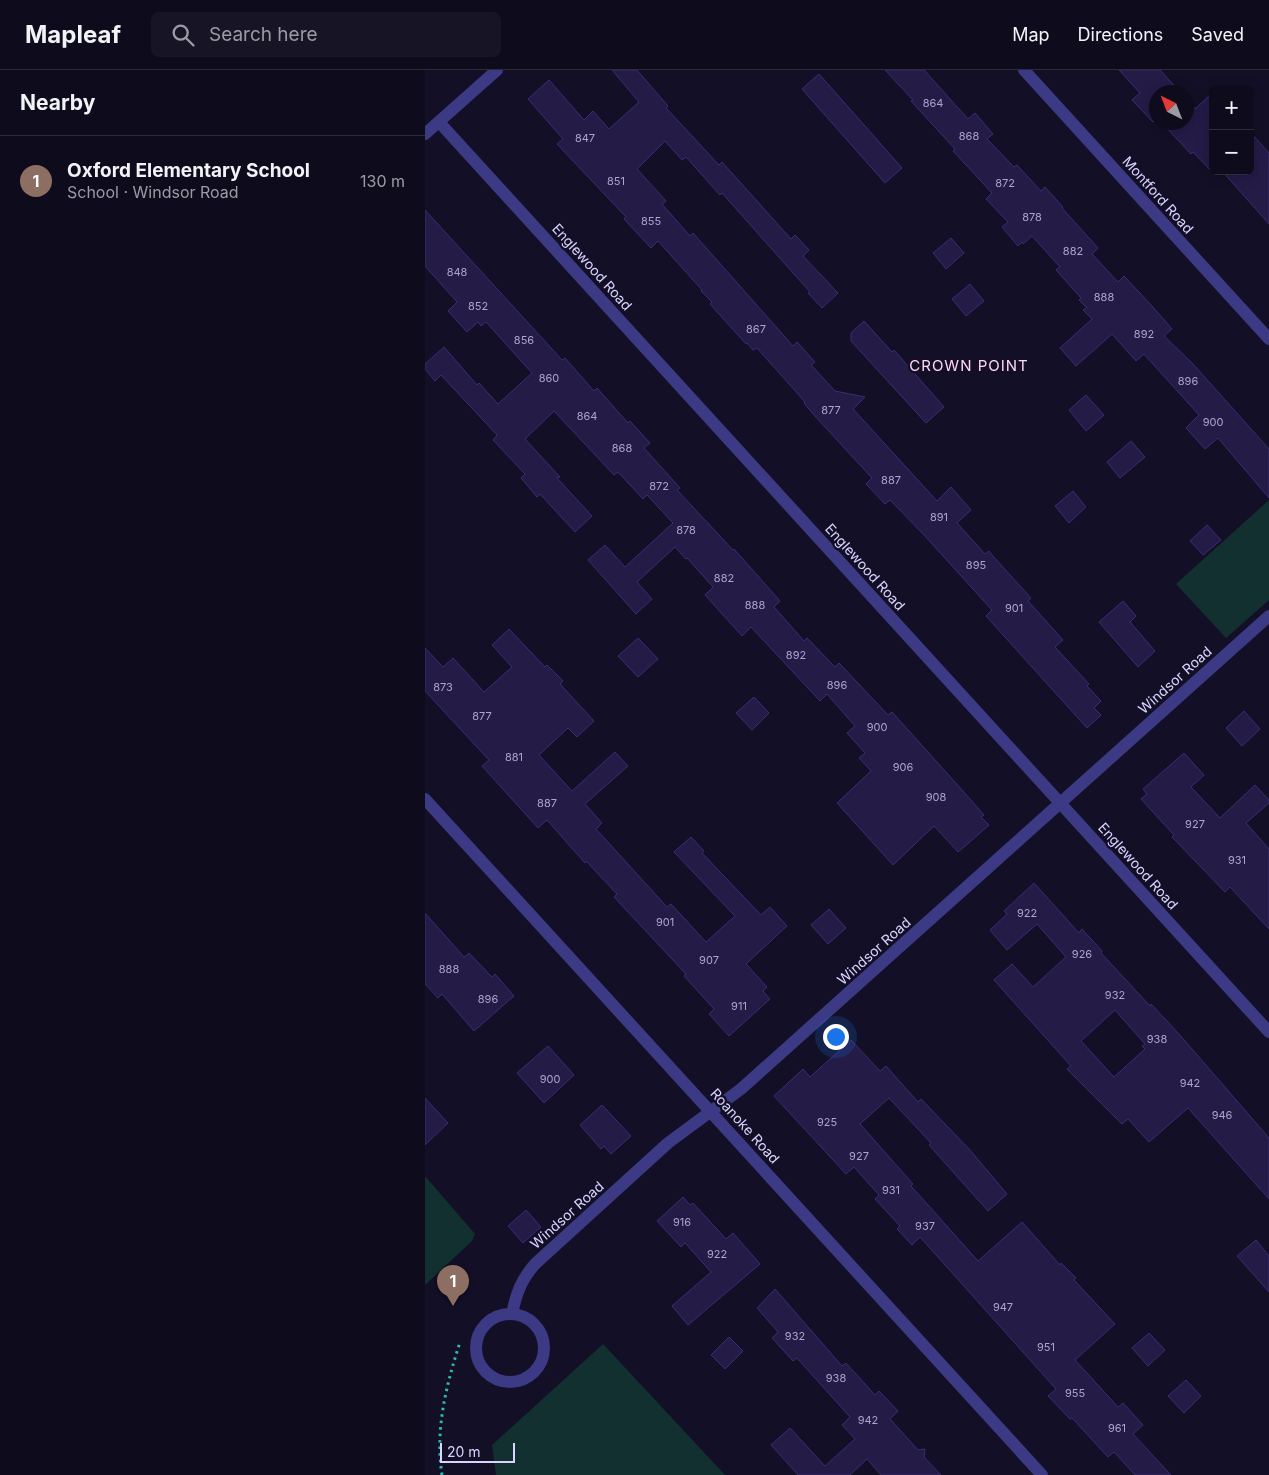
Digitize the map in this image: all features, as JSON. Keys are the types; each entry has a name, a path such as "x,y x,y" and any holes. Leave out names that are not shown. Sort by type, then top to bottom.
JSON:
{"street":[{"path":"425,134 497,70"},
{"name":"Montford Road","path":"1024,70 1269,339"},
{"name":"Englewood Road","path":"439,122 1269,1032"},
{"name":"Windsor Road","path":"512,1314 521,1281 535,1264 668,1143 741,1089 1269,616"},
{"name":"Roanoke Road","path":"425,799 1042,1475"},
{"path":"512,1314 523,1317 533,1323 541,1332 544,1343 544,1355 539,1366 531,1375 521,1380 510,1382 497,1381 485,1371 477,1357 476,1346 478,1336 484,1326 497,1317 512,1314"}],"path":[{"path":"442,1475 440,1450 441,1418 460,1342"}],"green space":[{"path":"1269,500 1269,600 1226,638 1176,584"},
{"path":"425,1176 475,1234 472,1241 425,1285"},
{"path":"603,1344 725,1475 496,1475 492,1445"}],"building":[{"path":"612,70 637,70 668,106 666,108 719,165 722,162 791,239 795,235 809,250 803,256 838,293 822,308 722,193 720,195 686,157 682,160 665,141 637,169 666,201 662,204 690,236 693,233 793,346 797,342 815,362 811,365 835,391 865,397 853,409 937,501 951,487 971,510 957,523 985,554 989,551 1031,598 1028,601 1063,640 1055,647 1089,684 1087,686 1101,701 1094,708 1101,715 1087,728 986,616 992,610 890,500 885,504 866,484 872,478 814,415 805,402 757,348 753,350 746,344 710,304 712,302 702,290 658,241 651,248 624,219 626,217 557,144 563,139 528,99 549,80 584,120 593,111 609,129 639,102"},
{"path":"885,70 924,70 968,119 975,113 993,134 987,139 1014,167 1017,165 1041,191 1045,187 1098,248 1092,254 1118,282 1124,276 1152,306 1172,329 1164,336 1193,364 1269,449 1269,498 1218,438 1205,449 1186,428 1199,415 1144,354 1136,361 1112,334 1076,366 1060,348 1092,319 1083,310 1087,308 1079,300 1081,298 1056,270 1060,267 1032,236 1018,246 1002,227 1008,222 986,199 992,193 953,151 955,149"},
{"path":"1119,70 1160,70 1174,85 1149,85 1149,118 1132,100 1140,93"},
{"path":"819,74 902,168 885,183 802,89"},
{"path":"1209,96 1209,169 1193,152 1191,154 1168,130 1194,130 1194,108 1195,109"},
{"path":"1254,136 1269,153 1269,224 1226,175 1254,175"},
{"path":"425,210 562,360 565,358 594,391 597,388 628,423 630,421 650,443 644,448 680,488 677,490 734,549 780,601 774,607 804,641 807,638 835,667 839,663 888,715 892,712 984,815 981,817 989,825 958,852 934,826 893,865 837,803 871,771 859,758 865,753 847,733 855,726 827,694 820,701 751,627 742,636 705,595 713,587 675,547 637,582 652,599 636,614 588,560 605,545 625,567 673,523 647,495 643,499 618,472 614,475 554,411 525,439 592,516 575,532 540,494 537,497 521,478 525,474 493,440 497,435 441,375 435,381 425,369 425,364 444,347 477,385 479,383 498,404 532,373 486,322 481,326 478,322 467,332 448,311 457,302 425,266"},
{"path":"951,238 964,253 946,269 933,253"},
{"path":"970,284 984,301 966,316 952,299"},
{"path":"864,321 892,352 894,350 944,407 926,423 851,341 851,333"},
{"path":"1086,395 1104,415 1086,431 1069,410"},
{"path":"1131,441 1145,457 1120,478 1107,462"},
{"path":"1073,491 1086,507 1069,523 1055,506"},
{"path":"1207,525 1221,540 1203,555 1190,541"},
{"path":"1123,601 1136,616 1130,622 1155,651 1138,667 1099,622"},
{"path":"509,629 545,667 547,665 563,681 560,684 594,721 577,737 568,728 539,755 572,791 615,752 628,766 585,804 602,823 596,829 667,907 671,904 706,942 735,916 674,852 691,837 704,851 702,853 761,915 770,907 787,926 746,964 767,987 763,991 770,999 729,1036 709,1014 714,1009 684,976 686,974 614,897 617,894 586,861 585,863 547,820 538,828 482,766 489,760 425,691 425,648 443,667 453,658 484,692 512,667 492,645"},
{"path":"638,638 658,659 638,677 618,656"},
{"path":"754,697 769,713 752,730 736,713"},
{"path":"1244,711 1260,729 1242,746 1226,728"},
{"path":"1184,753 1204,775 1191,787 1220,818 1255,785 1269,800 1269,803 1246,823 1269,849 1269,929 1230,887 1225,892 1172,837 1174,835 1141,799 1147,794 1143,789"},
{"path":"1034,883 1079,933 1082,929 1102,951 1101,953 1179,1034 1269,1138 1269,1199 1188,1108 1149,1142 1128,1119 1122,1124 1067,1069 1071,1066 994,980 1012,964 1033,987 1066,957 1037,924 1007,950 990,930 1007,914 1004,911","holes":["1115,1010 1145,1044 1142,1046 1145,1049 1114,1077 1081,1041"]},
{"path":"829,909 846,928 828,944 811,925"},
{"path":"425,913 464,957 469,953 492,977 495,974 514,996 474,1031 442,994 438,998 425,984"},
{"path":"851,1040 880,1071 886,1066 918,1102 921,1099 970,1150 1007,1194 988,1211 929,1145 931,1143 889,1098 860,1124 913,1184 911,1186 978,1261 1022,1222 1060,1265 1061,1263 1076,1278 1074,1280 1115,1324 1075,1360 1118,1407 1123,1403 1143,1425 1133,1434 1171,1475 1135,1475 1114,1452 1108,1457 1072,1418 1070,1419 1048,1396 1056,1389 920,1237 912,1245 897,1229 900,1226 875,1199 879,1195 854,1167 846,1174 774,1096 803,1069 810,1077"},
{"path":"548,1046 574,1075 544,1103 517,1073"},
{"path":"425,1098 448,1123 425,1145"},
{"path":"602,1105 631,1136 611,1154 604,1146 601,1149 580,1125"},
{"path":"683,1197 690,1205 693,1203 726,1239 733,1233 760,1264 688,1325 672,1306 711,1272 685,1243 681,1247 657,1221"},
{"path":"526,1210 541,1227 523,1243 508,1226"},
{"path":"1256,1240 1269,1256 1269,1292 1237,1256"},
{"path":"775,1289 842,1366 846,1363 875,1395 879,1391 898,1411 890,1419 918,1450 925,1449 924,1457 941,1475 881,1475 867,1459 850,1475 798,1475 771,1445 790,1428 825,1466 855,1439 842,1425 850,1417 797,1358 793,1361 772,1338 778,1332 757,1308"},
{"path":"1149,1333 1165,1350 1148,1366 1132,1348"},
{"path":"729,1337 743,1351 725,1369 711,1355"},
{"path":"1186,1380 1201,1396 1184,1413 1168,1396"}],"place":[{"name":"Oxford Elementary School","path":"453,1306"}],"district":[{"name":"CROWN POINT","path":"969,366"}]}
